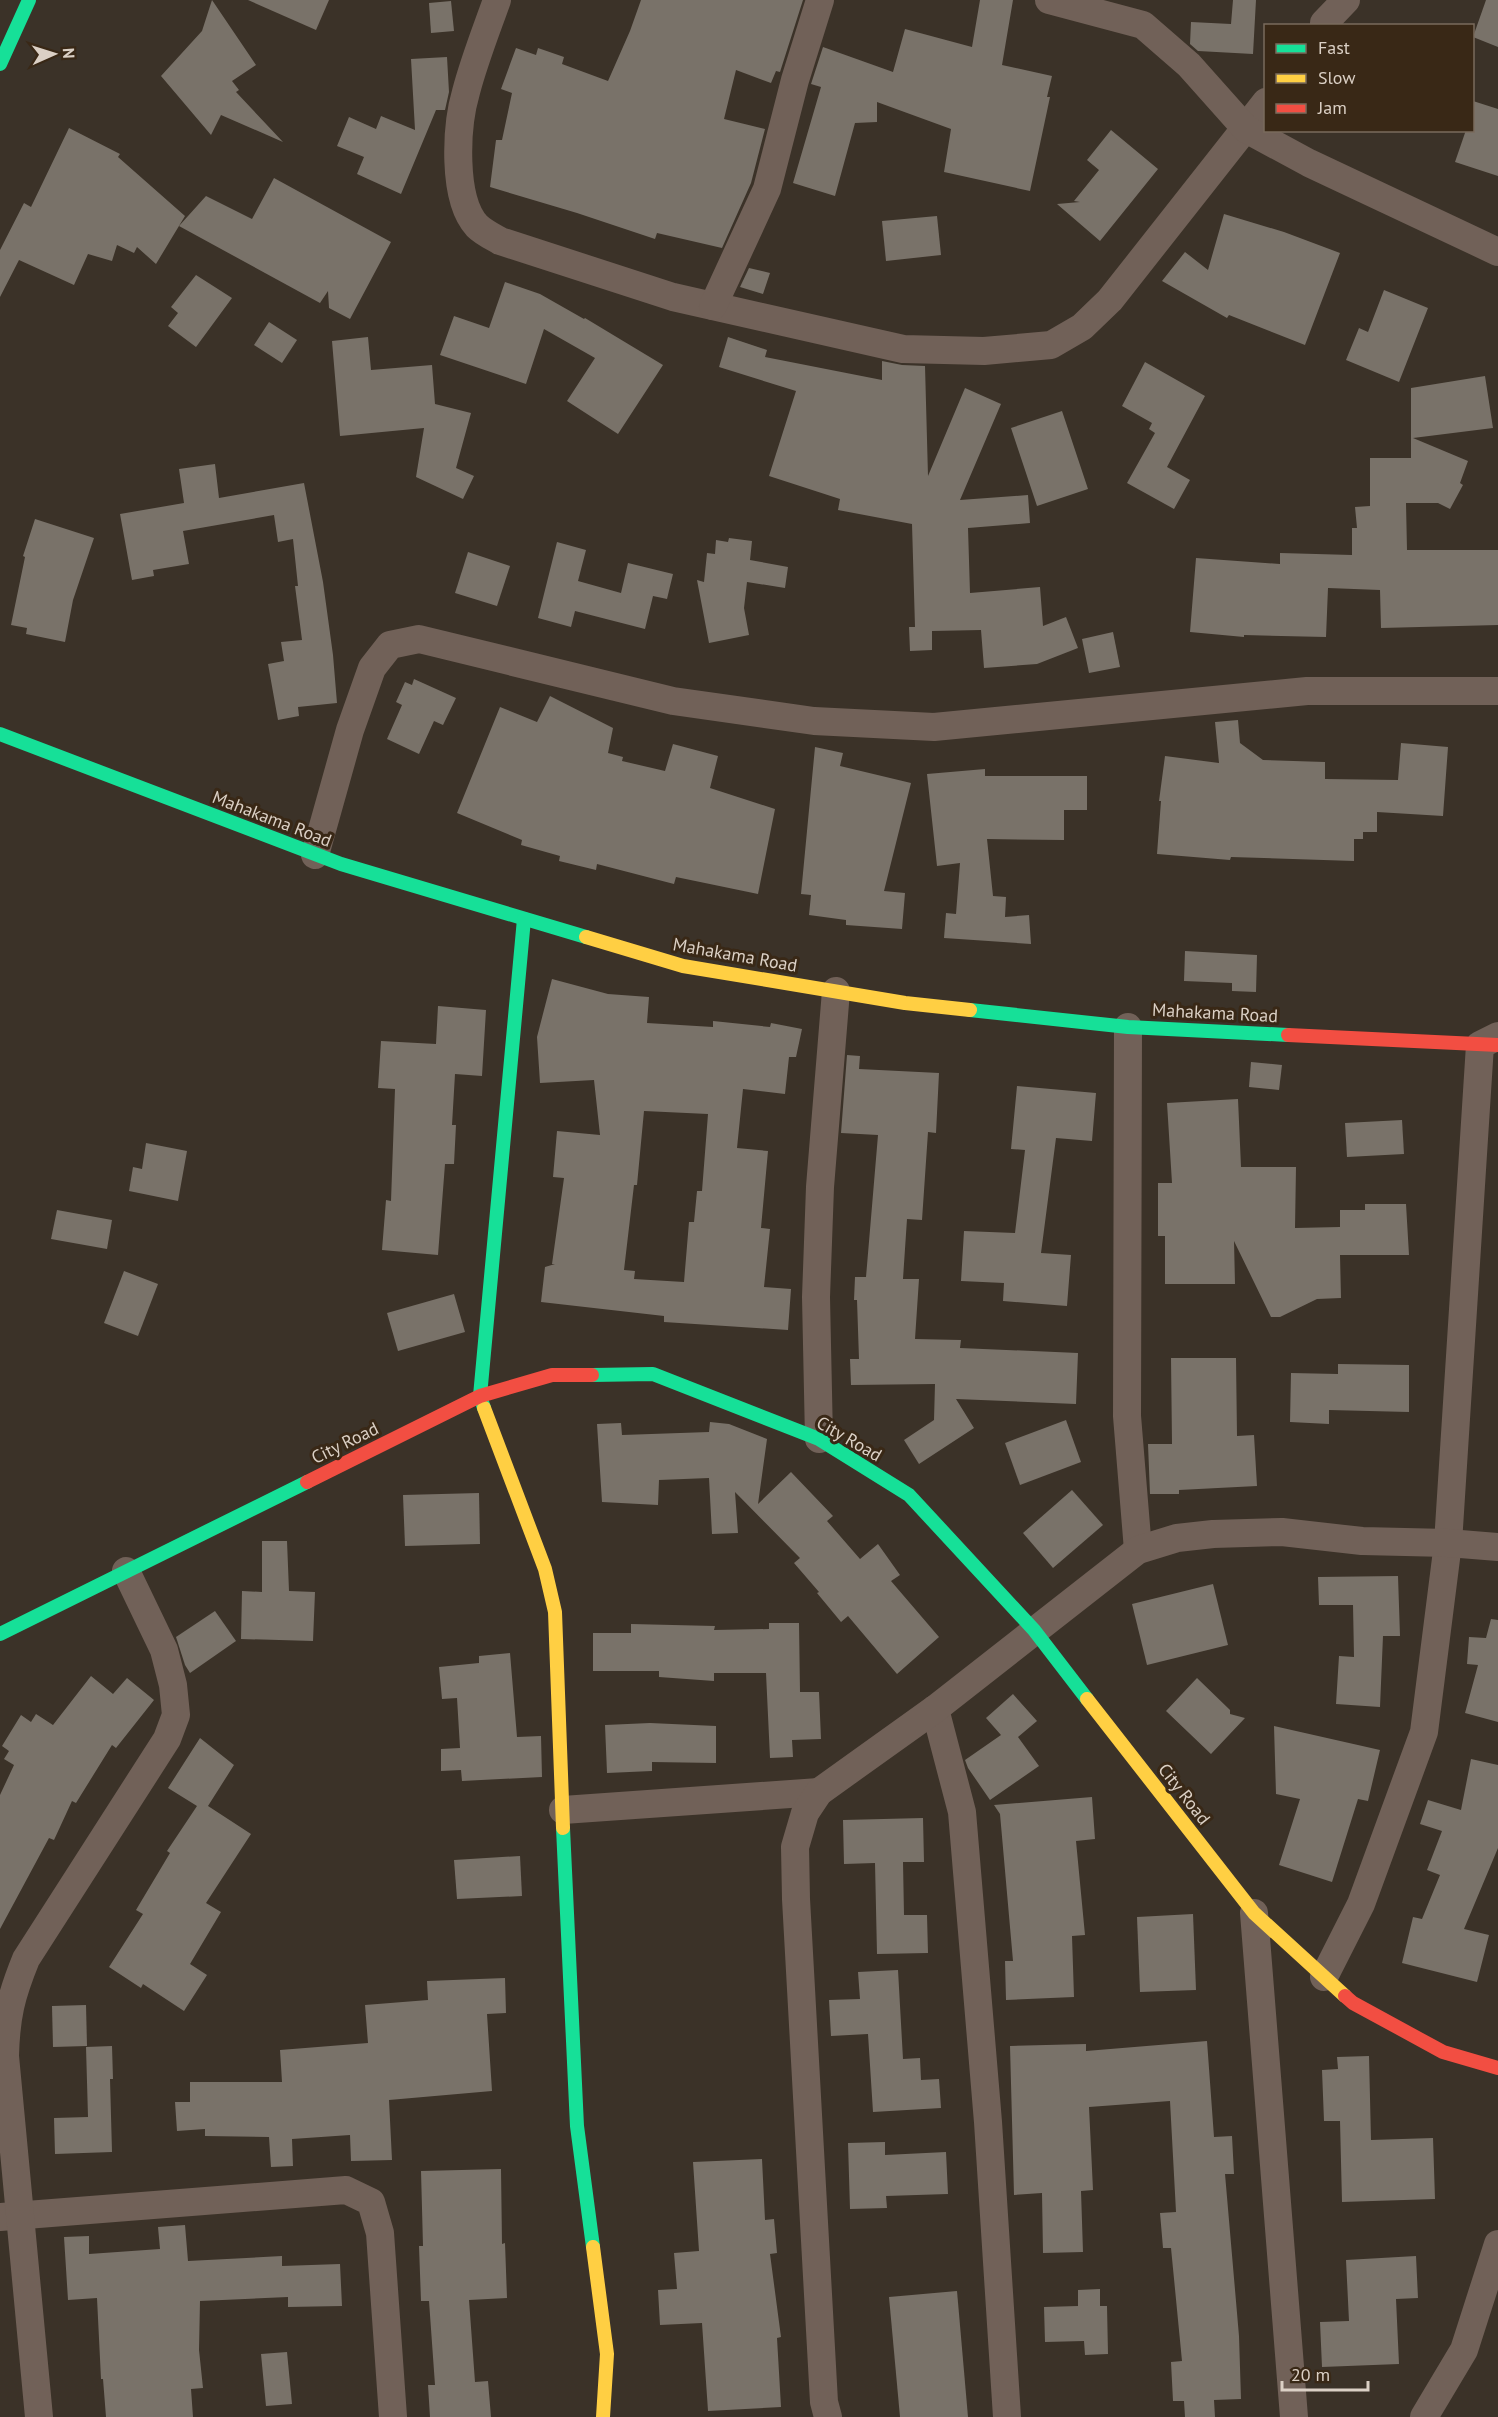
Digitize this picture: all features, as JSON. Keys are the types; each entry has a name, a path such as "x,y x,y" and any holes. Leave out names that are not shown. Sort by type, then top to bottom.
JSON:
{"main road":[{"path":"0,64 29,0"},
{"name":"Mahakama Road","path":"0,734 315,855 683,966 905,1003 1128,1027 1492,1042"},
{"path":"525,919 480,1396 550,1587 555,1612 577,2126 607,2354 603,2417"},
{"name":"City Road","path":"0,1634 480,1396 552,1375 652,1374 819,1439 909,1495 1034,1630 1254,1913 1353,2003 1443,2052 1498,2068"}],"street":[{"path":"497,0 465,93 459,127 460,181 466,211 478,227 500,241 673,297 903,349 984,351 1051,345 1082,327 1110,300 1264,105"},
{"path":"713,306 767,189 795,80 820,0"},
{"path":"1049,0 1144,13 1246,129 1309,163 1498,252"},
{"path":"1323,16 1346,0"},
{"path":"315,855 350,730 372,668 390,645 419,639 673,701 814,721 934,727 1307,691 1498,692"},
{"path":"819,1439 816,1297 820,1187 836,991"},
{"path":"1128,1027 1128,1416 1138,1550"},
{"path":"1324,1977 1360,1904 1424,1732 1448,1543 1492,1042"},
{"path":"828,2417 824,2390 795,1847 805,1814 819,1792 935,1709 1138,1550 1177,1538 1282,1532 1362,1540 1448,1543 1498,1548"},
{"path":"39,2417 11,2216 5,2056 6,2019 12,1992 26,1959 167,1739 176,1715 173,1685 164,1650 126,1571"},
{"path":"935,1709 962,1812 988,2122 1008,2417"},
{"path":"563,1810 819,1792"},
{"path":"1254,1913 1294,2417"},
{"path":"11,2216 346,2190 371,2202 380,2232 393,2417"},
{"path":"1424,2417 1464,2350 1498,2244"}],"building":[{"path":"212,0 256,65 232,81 239,90 236,92 283,142 221,115 211,135 161,76 202,31"},
{"path":"248,0 329,0 316,30"},
{"path":"641,0 803,0 780,72 776,71 771,83 736,70 724,119 765,129 751,183 722,248 657,233 655,239 490,187 496,140 502,140 512,93 501,89 516,48 536,55 538,48 564,57 562,64 608,81"},
{"path":"980,0 1013,0 1002,65 1052,76 1047,97 1050,97 1030,191 944,172 951,129 877,102 877,122 855,123 835,196 793,183 821,87 811,84 823,47 893,72 905,29 972,47"},
{"path":"1233,0 1256,0 1253,54 1198,51 1190,44 1191,22 1231,24"},
{"path":"1486,0 1498,0 1498,47 1474,37"},
{"path":"451,1 454,31 431,33 429,3"},
{"path":"447,57 449,92 445,110 436,110 401,194 357,174 364,157 337,146 349,117 376,129 381,116 415,130 411,59"},
{"path":"1474,101 1498,109 1498,176 1455,162 1465,132 1474,132"},
{"path":"69,128 120,154 118,157 185,216 156,264 137,247 134,253 117,245 112,261 88,254 74,285 19,260 0,297 0,250 24,203 31,207"},
{"path":"1111,130 1158,169 1100,241 1057,204 1080,202 1074,201 1099,170 1087,160"},
{"path":"274,178 391,242 350,319 329,308 328,291 320,303 179,226 206,196 252,219"},
{"path":"1224,214 1284,232 1340,253 1305,345 1229,315 1227,318 1162,281 1185,252 1208,270"},
{"path":"937,216 941,255 886,261 882,221"},
{"path":"749,268 770,273 763,294 740,287"},
{"path":"196,275 232,298 196,347 168,326 178,313 171,307"},
{"path":"505,282 540,294 663,365 618,434 567,401 595,358 544,329 526,384 440,355 454,316 489,328"},
{"path":"1384,290 1428,308 1399,382 1346,360 1359,328 1368,332"},
{"path":"269,322 297,340 282,363 254,345"},
{"path":"368,337 371,370 432,365 435,404 471,413 456,468 474,476 463,499 416,477 424,428 340,436 332,341"},
{"path":"728,337 767,350 765,357 882,380 882,361 925,366 928,476 965,388 1001,404 960,500 1028,495 1030,523 968,528 970,593 1040,587 1043,626 1066,617 1078,648 1037,664 984,668 981,630 932,631 932,650 910,651 909,627 915,627 912,524 838,510 840,499 769,476 796,391 719,367"},
{"path":"1145,362 1205,396 1167,467 1190,480 1174,509 1127,483 1155,433 1149,429 1152,423 1122,406"},
{"path":"1485,376 1493,428 1413,438 1468,461 1460,483 1463,485 1450,509 1438,503 1406,503 1407,550 1498,550 1498,625 1381,628 1380,590 1328,588 1326,637 1244,635 1244,637 1190,632 1196,558 1280,564 1280,553 1352,555 1352,528 1357,528 1355,507 1370,506 1370,458 1411,458 1411,388"},
{"path":"1062,411 1088,489 1037,506 1011,428"},
{"path":"215,464 219,498 304,483 323,582 337,703 298,707 299,716 278,720 268,664 284,661 281,642 302,640 295,586 298,586 293,539 278,542 274,515 183,531 189,564 153,570 154,576 132,580 120,514 184,503 179,469"},
{"path":"35,519 94,538 73,600 65,642 26,634 27,628 11,625 25,557 23,556"},
{"path":"729,538 752,541 750,560 788,567 785,588 747,582 744,608 749,635 709,643 697,580 704,582 707,553 715,554 716,540 728,542"},
{"path":"557,542 586,550 578,581 621,593 628,563 673,574 667,599 653,596 645,629 575,611 571,627 538,618"},
{"path":"468,552 510,566 497,606 455,593"},
{"path":"1113,632 1120,667 1089,673 1082,639"},
{"path":"414,679 456,698 443,725 434,721 419,754 387,739 402,705 396,702 405,682 412,685"},
{"path":"550,696 613,728 608,753 623,757 622,761 665,771 673,744 718,756 710,788 775,809 758,894 676,877 674,884 597,864 596,870 559,861 560,856 521,845 522,840 457,813 500,707 537,722"},
{"path":"1238,720 1240,743 1263,760 1325,762 1325,779 1398,780 1401,743 1448,747 1443,816 1377,812 1377,832 1363,832 1363,839 1354,839 1354,861 1231,857 1230,860 1157,854 1161,801 1159,801 1165,756 1219,763 1215,722"},
{"path":"815,747 843,753 840,766 911,783 884,891 905,893 902,929 846,925 846,920 809,915 811,895 801,894"},
{"path":"985,769 985,776 1087,776 1087,810 1064,810 1064,840 987,839 993,896 1006,897 1005,917 1029,915 1031,944 944,938 946,913 956,914 960,863 937,866 927,774"},
{"path":"1185,951 1257,955 1256,992 1232,991 1232,983 1184,981"},
{"path":"552,979 608,994 649,997 647,1023 713,1027 713,1021 770,1027 771,1023 802,1029 796,1057 789,1057 785,1094 743,1089 737,1148 768,1151 761,1228 770,1229 764,1287 791,1289 788,1330 664,1322 664,1316 541,1302 545,1267 555,1264 552,1264 564,1178 553,1177 557,1131 600,1135 594,1080 540,1083 537,1037","holes":["644,1111 708,1114 702,1191 697,1191 694,1222 689,1222 684,1282 634,1279 635,1271 624,1270 634,1185 637,1185"]},
{"path":"438,1006 486,1010 482,1076 455,1074 452,1125 456,1125 454,1164 445,1164 438,1255 382,1250 386,1200 391,1201 395,1089 378,1088 381,1041 436,1044"},
{"path":"847,1055 860,1056 859,1069 939,1073 936,1133 928,1132 922,1220 907,1219 903,1279 919,1279 915,1339 961,1340 960,1348 1078,1353 1076,1404 956,1399 974,1428 919,1464 904,1440 934,1420 935,1384 851,1385 850,1359 859,1359 857,1300 854,1300 855,1277 866,1277 878,1135 841,1133"},
{"path":"1251,1062 1282,1065 1279,1090 1249,1087"},
{"path":"1017,1086 1096,1093 1092,1141 1056,1138 1041,1253 1071,1255 1067,1306 1003,1301 1004,1283 961,1281 964,1231 1015,1233 1025,1150 1011,1149"},
{"path":"1238,1099 1241,1167 1296,1167 1295,1228 1340,1227 1340,1210 1365,1210 1365,1204 1406,1204 1409,1255 1340,1255 1341,1298 1317,1299 1280,1317 1271,1317 1234,1241 1235,1284 1165,1284 1165,1236 1158,1236 1158,1183 1172,1183 1167,1103"},
{"path":"1402,1120 1404,1154 1347,1157 1345,1123"},
{"path":"146,1143 187,1151 178,1201 129,1191 133,1167 142,1169"},
{"path":"57,1210 112,1220 107,1249 51,1239"},
{"path":"124,1271 158,1284 138,1336 104,1323"},
{"path":"454,1294 465,1332 398,1351 387,1313"},
{"path":"1171,1358 1236,1358 1237,1436 1254,1435 1257,1486 1179,1490 1179,1494 1150,1494 1148,1444 1172,1444"},
{"path":"1338,1364 1409,1365 1409,1412 1329,1410 1329,1424 1290,1422 1291,1373 1338,1374"},
{"path":"1066,1420 1081,1462 1020,1485 1005,1443"},
{"path":"710,1422 729,1424 767,1439 758,1504 791,1472 833,1516 827,1521 860,1559 878,1544 900,1575 891,1581 939,1637 897,1674 848,1616 841,1622 794,1563 800,1558 735,1492 738,1533 712,1534 709,1478 659,1480 658,1505 602,1502 597,1424 621,1423 622,1435 709,1432"},
{"path":"1072,1490 1103,1525 1053,1568 1023,1533"},
{"path":"479,1493 480,1544 405,1546 403,1495"},
{"path":"262,1541 287,1541 289,1591 315,1592 313,1641 241,1639 242,1591 262,1592"},
{"path":"1398,1576 1400,1636 1383,1636 1380,1707 1336,1704 1339,1656 1354,1657 1353,1605 1319,1605 1318,1577"},
{"path":"1213,1584 1228,1645 1147,1665 1132,1604"},
{"path":"215,1611 236,1641 190,1673 176,1637"},
{"path":"1491,1619 1498,1620 1498,1722 1465,1713 1478,1665 1467,1664 1469,1637 1486,1638"},
{"path":"769,1623 799,1623 800,1692 819,1692 821,1739 792,1740 793,1757 770,1758 766,1673 714,1673 714,1681 659,1677 659,1671 593,1671 593,1633 631,1633 631,1624 715,1626 714,1630 769,1629"},
{"path":"510,1653 517,1737 541,1736 542,1777 462,1781 461,1770 441,1771 441,1749 460,1748 457,1698 442,1699 439,1667 479,1663 479,1656"},
{"path":"91,1676 113,1694 127,1678 154,1700 116,1748 112,1745 76,1803 72,1801 54,1840 49,1838 0,1929 0,1795 14,1765 4,1759 9,1751 2,1746 21,1715 31,1722 36,1714 53,1725"},
{"path":"1197,1678 1230,1710 1230,1714 1245,1718 1211,1754 1166,1711"},
{"path":"1013,1694 1037,1721 1018,1737 1039,1766 990,1800 965,1760 1001,1735 986,1718"},
{"path":"650,1723 716,1726 716,1763 652,1762 652,1771 607,1773 605,1725"},
{"path":"1274,1726 1380,1750 1368,1801 1358,1799 1332,1882 1279,1865 1300,1799 1276,1794"},
{"path":"200,1738 234,1765 208,1806 251,1834 206,1903 221,1912 190,1964 207,1975 184,2011 143,1984 141,1988 109,1967 143,1914 136,1910 170,1853 167,1851 197,1806 168,1788"},
{"path":"1471,1759 1498,1765 1498,1848 1464,1929 1489,1935 1477,1982 1402,1963 1413,1917 1422,1919 1440,1875 1427,1870 1442,1831 1420,1824 1428,1800 1461,1810"},
{"path":"1092,1797 1095,1839 1076,1841 1085,1935 1072,1936 1074,1997 1006,2000 1005,1961 1013,1961 1000,1814 994,1805"},
{"path":"923,1818 924,1862 903,1862 904,1915 927,1915 928,1953 877,1954 875,1863 844,1864 843,1820"},
{"path":"520,1856 522,1896 457,1899 454,1860"},
{"path":"1193,1914 1196,1990 1140,1992 1137,1917"},
{"path":"898,1970 903,2059 920,2058 921,2080 939,2079 941,2108 873,2112 868,2034 831,2036 829,2000 860,1999 858,1972"},
{"path":"505,1978 506,2013 487,2014 492,2091 389,2100 392,2160 351,2161 350,2135 292,2139 293,2166 271,2167 269,2137 205,2136 205,2129 177,2131 175,2102 190,2102 190,2082 282,2082 280,2050 368,2043 365,2005 428,2000 427,1981"},
{"path":"86,2005 87,2046 53,2047 52,2006"},
{"path":"1207,2041 1214,2137 1232,2136 1234,2174 1225,2174 1239,2336 1241,2399 1214,2400 1215,2417 1185,2417 1184,2401 1173,2401 1171,2362 1182,2361 1171,2248 1163,2248 1160,2213 1176,2212 1170,2101 1089,2107 1093,2190 1081,2191 1083,2252 1043,2253 1042,2193 1014,2195 1010,2046 1086,2044 1086,2051"},
{"path":"112,2046 113,2079 110,2079 112,2152 55,2154 54,2118 88,2117 86,2047"},
{"path":"1369,2056 1371,2140 1433,2138 1435,2199 1342,2202 1340,2121 1324,2121 1322,2070 1338,2069 1337,2057"},
{"path":"885,2142 885,2155 946,2152 948,2194 886,2196 887,2208 850,2209 848,2143"},
{"path":"762,2159 765,2220 774,2219 777,2253 770,2254 781,2337 777,2338 781,2407 708,2411 702,2323 660,2325 658,2290 677,2289 674,2253 699,2251 693,2162"},
{"path":"501,2169 502,2244 505,2243 507,2298 469,2300 475,2382 488,2381 491,2417 430,2417 428,2385 435,2385 429,2301 421,2301 419,2246 423,2246 421,2171"},
{"path":"185,2225 188,2261 282,2256 282,2266 340,2264 342,2306 288,2307 288,2297 200,2301 199,2350 203,2388 191,2389 193,2417 106,2417 103,2379 101,2379 97,2298 68,2300 64,2237 89,2236 89,2254 160,2249 158,2227"},
{"path":"1416,2256 1418,2298 1396,2299 1399,2364 1322,2367 1320,2322 1349,2321 1346,2260"},
{"path":"1100,2289 1100,2306 1107,2306 1108,2354 1085,2355 1084,2341 1045,2342 1044,2307 1078,2306 1078,2290"},
{"path":"957,2291 968,2417 900,2417 889,2297"},
{"path":"287,2352 292,2404 266,2406 261,2354"}],"traffic: fast":[{"path":"0,64 29,0"},
{"path":"0,734 341,864 586,937"},
{"path":"484,1408 480,1396 524,919"},
{"path":"970,1010 1128,1027 1288,1035"},
{"path":"592,1375 653,1374 819,1439 909,1495 1034,1630 1087,1699"},
{"path":"0,1634 307,1482"},
{"path":"563,1828 577,2126 593,2247"}],"traffic: slow":[{"path":"586,937 683,966 905,1003 970,1010"},
{"path":"484,1408 545,1569 555,1612 563,1828"},
{"path":"1087,1699 1254,1913 1345,1996"},
{"path":"593,2247 607,2354 603,2417"}],"traffic: jam":[{"path":"1288,1035 1498,1045"},
{"path":"307,1482 480,1396 552,1375 592,1375"},
{"path":"1345,1996 1353,2003 1443,2052 1498,2068"}]}
